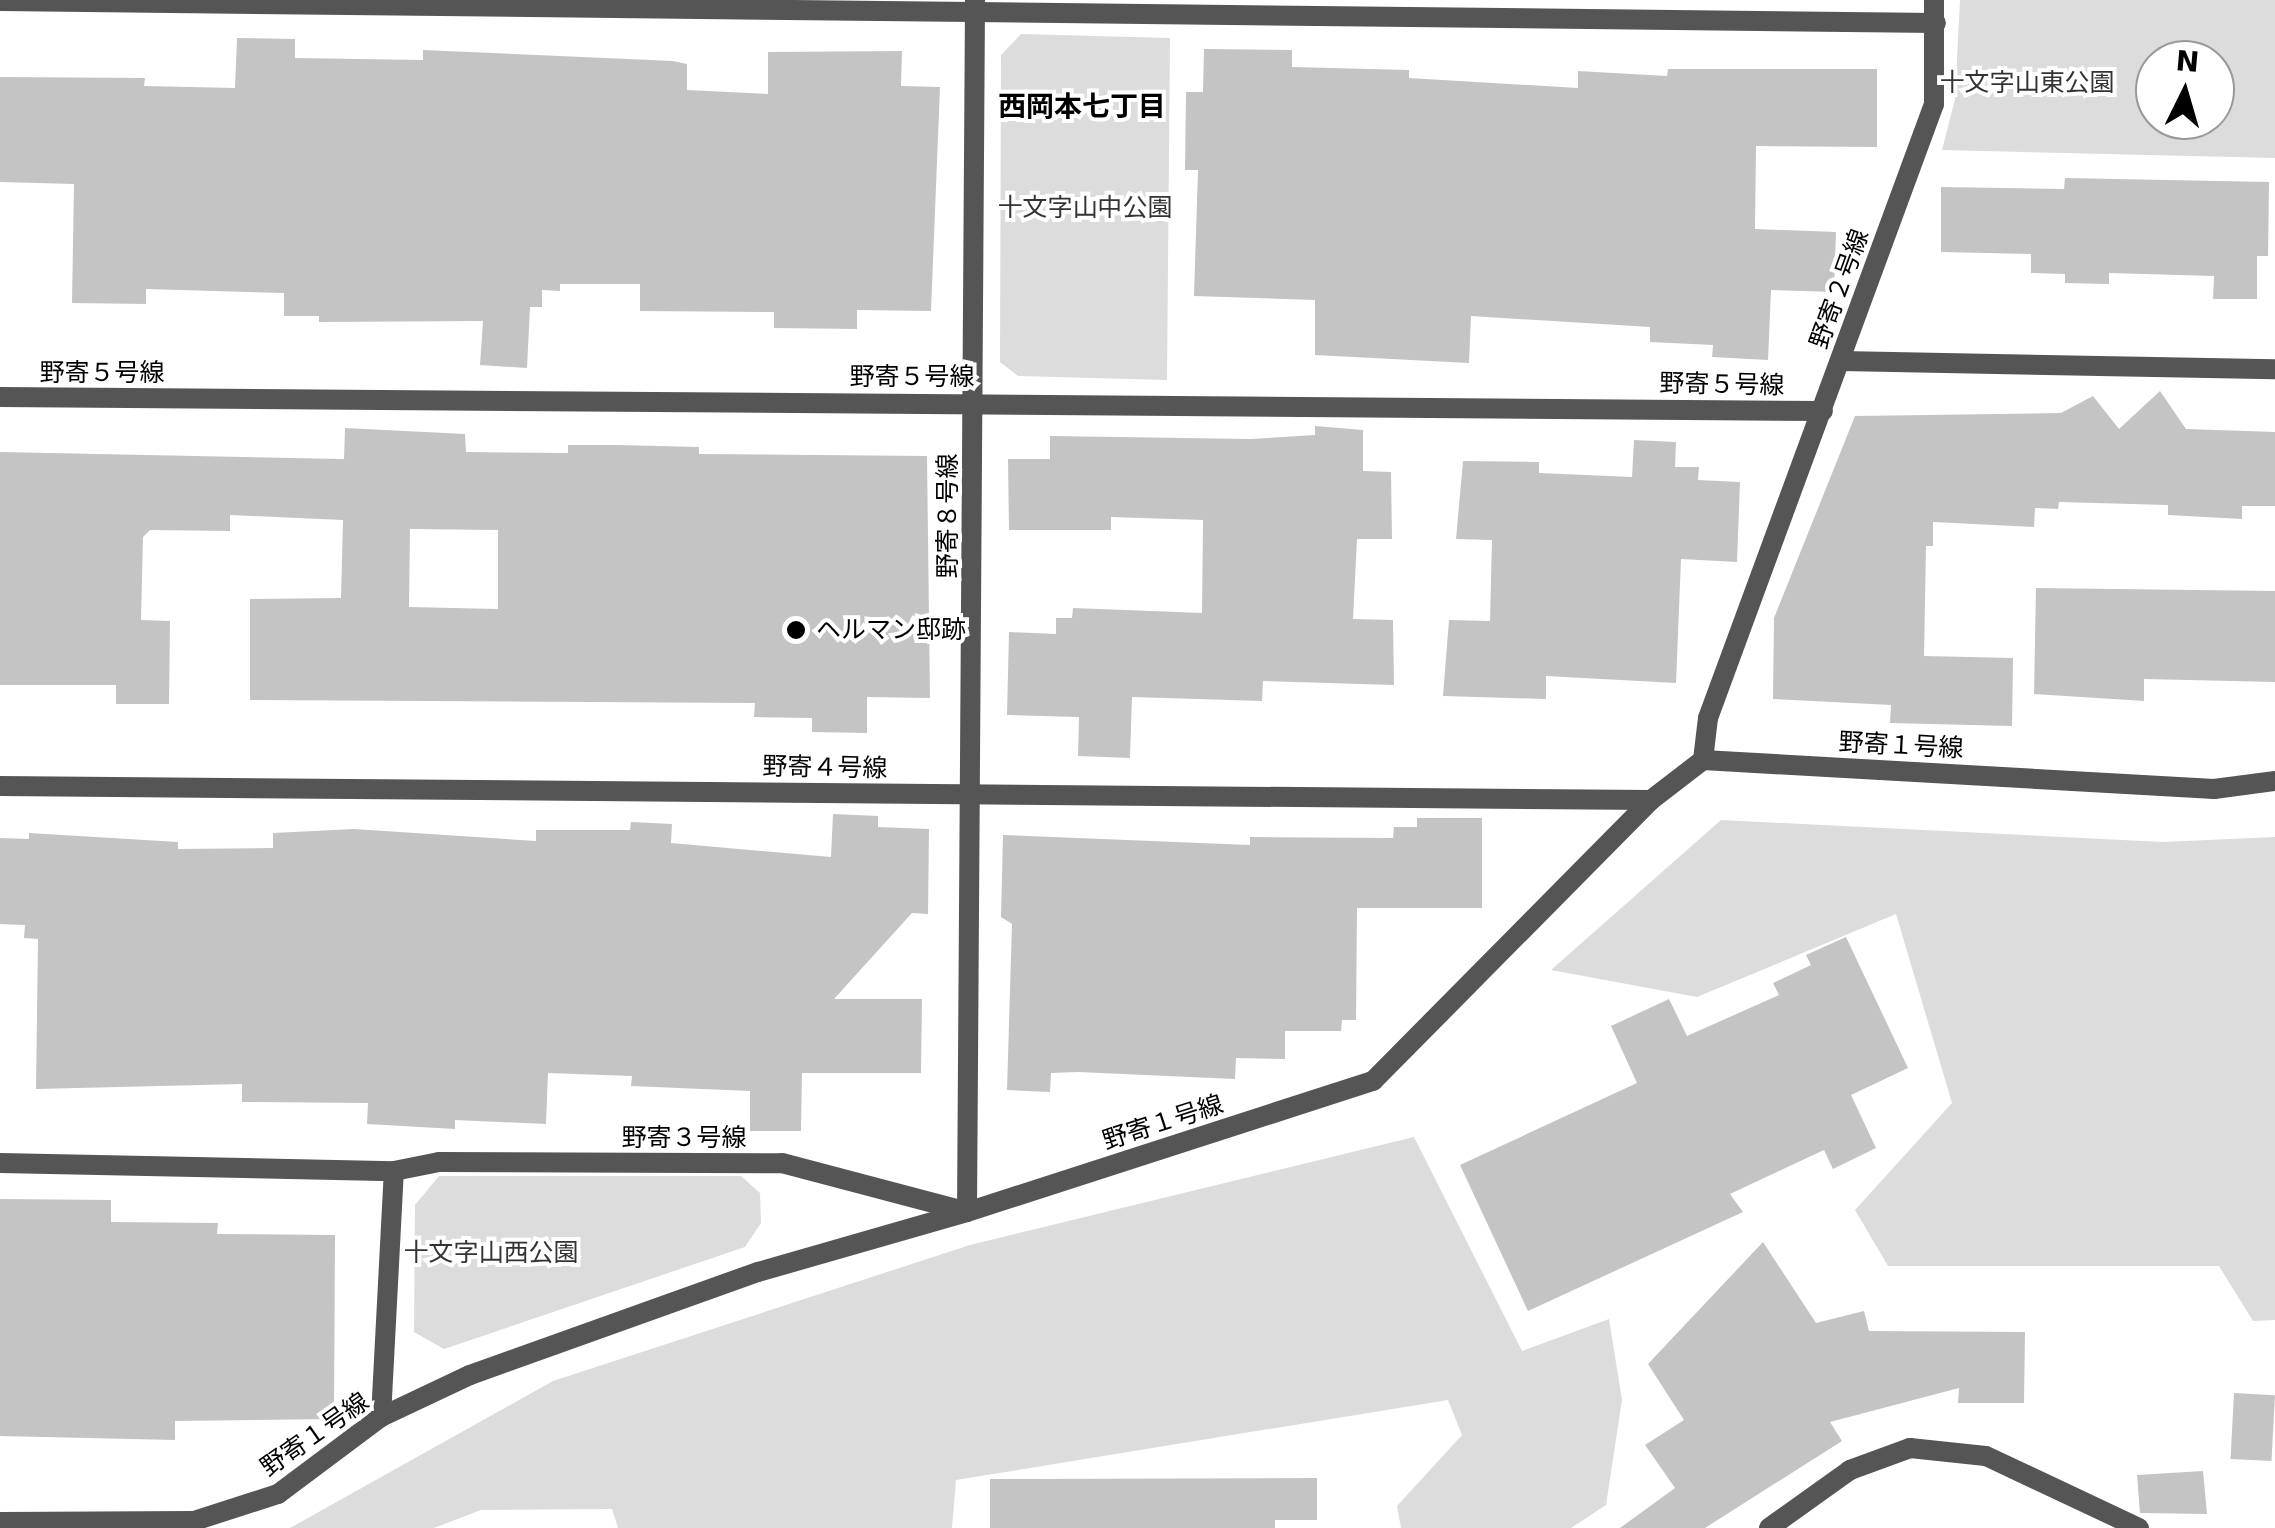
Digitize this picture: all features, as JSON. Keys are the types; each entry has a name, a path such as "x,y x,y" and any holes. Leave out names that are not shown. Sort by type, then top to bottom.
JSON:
{"street":[{"name":"野寄２号線","path":"1703,760 1708,718 1934,104 1934,0"},
{"path":"0,2 975,7 1936,24"},
{"name":"野寄８号線","path":"967,1212 974,795 975,7"},
{"path":"1841,361 2275,369"},
{"name":"野寄５号線","path":"0,398 1823,411"},
{"name":"野寄１号線","path":"0,1522 194,1521 278,1494 381,1417 470,1375 740,1278 967,1212 1373,1080 1650,800 1703,760 2214,788 2275,781"},
{"name":"野寄４号線","path":"0,786 1650,800"},
{"name":"野寄３号線","path":"0,1163 394,1171 439,1162 782,1164 967,1212"},
{"path":"381,1417 394,1171"},
{"path":"1769,1528 1850,1470 1910,1448 1986,1456 2139,1528"}],"green space":[{"name":"十文字山東公園","path":"1960,0 2275,0 2275,158 1942,150 1955,99"},
{"name":"十文字山中公園","path":"1021,34 1170,38 1167,380 1018,376 1000,362 1001,55"},
{"path":"1721,820 2163,842 2275,837 2275,1320 2253,1321 2219,1266 1888,1266 1855,1210 1952,1103 1896,914 1697,997 1551,970"},
{"path":"1414,1137 1522,1351 1609,1319 1622,1400 1606,1505 1571,1528 1401,1528 1397,1506 1462,1435 1448,1400 956,1480 952,1528 618,1528 612,1509 481,1510 434,1528 290,1528 553,1381 970,1245"},
{"name":"十文字山西公園","path":"439,1176 741,1176 760,1193 761,1223 745,1247 444,1349 414,1332 415,1205"}],"building":[{"path":"237,38 295,39 295,58 423,60 423,50 673,61 687,64 687,90 768,94 768,52 902,51 901,86 940,87 931,311 857,310 857,329 774,328 774,312 640,311 640,284 560,284 560,291 542,290 542,307 530,307 527,368 480,365 483,321 319,322 319,316 284,316 284,293 146,289 146,304 72,303 74,184 0,182 0,77 145,78 144,86 235,88"},
{"path":"1204,49 1292,50 1292,67 1409,70 1409,78 1578,88 1578,71 1667,76 1668,69 1877,69 1877,147 1756,146 1755,229 1836,232 1834,292 1771,290 1768,360 1712,357 1713,345 1650,342 1650,327 1471,316 1469,363 1315,355 1315,300 1194,296 1198,170 1185,170 1186,92 1203,92"},
{"path":"2065,178 2269,182 2268,256 2257,256 2257,299 2213,299 2214,276 2109,273 2109,284 2065,283 2065,274 2031,273 2031,254 1941,252 1941,187 2064,189"},
{"path":"2160,391 2186,429 2275,432 2275,506 2242,506 2242,519 2168,515 2168,505 2059,502 2058,509 2035,508 2034,527 1933,522 1933,546 1926,546 1924,656 2013,658 2012,726 1890,723 1891,705 1773,699 1774,618 1855,416 2061,413 2093,396 2119,429"},
{"path":"1315,426 1363,430 1363,471 1391,472 1392,539 1357,539 1353,619 1393,620 1394,685 1263,681 1262,701 1132,697 1130,758 1078,756 1079,717 1007,715 1009,632 1056,634 1056,618 1072,618 1073,608 1202,613 1203,520 1111,517 1111,530 1009,530 1008,459 1050,459 1050,436 1250,439 1315,435"},
{"path":"345,428 465,434 466,452 568,453 568,445 617,445 699,447 699,454 927,456 930,698 867,697 867,733 812,732 812,718 754,717 755,703 250,700 250,599 341,598 343,520 230,515 230,531 150,530 143,537 141,620 170,621 169,704 116,704 116,685 0,685 0,452 344,459","holes":["410,529 498,530 498,609 409,607"]},
{"path":"1634,440 1676,442 1675,467 1699,467 1698,480 1740,482 1737,562 1681,559 1676,683 1546,676 1546,699 1443,696 1449,620 1490,621 1492,540 1456,539 1463,461 1539,462 1539,473 1632,477"},
{"path":"2036,588 2275,591 2275,682 2144,679 2144,701 2034,694"},
{"path":"833,814 878,816 878,827 929,829 928,914 912,913 834,999 922,999 921,1073 802,1073 801,1131 750,1131 750,1091 631,1086 632,1076 548,1073 546,1124 455,1120 455,1129 367,1124 368,1103 242,1102 242,1084 36,1089 38,939 24,938 25,925 0,924 0,838 29,839 29,833 178,842 178,849 273,848 273,833 354,829 536,841 536,830 630,830 631,822 672,824 671,843 831,857"},
{"path":"1417,818 1482,818 1482,908 1357,908 1356,1020 1342,1020 1341,1031 1285,1031 1285,1059 1236,1058 1235,1079 1051,1073 1050,1092 1007,1090 1012,924 1001,917 1003,835 1250,845 1250,837 1393,838 1394,827 1417,827"},
{"path":"1846,937 1908,1068 1851,1095 1876,1148 1833,1169 1824,1150 1730,1194 1743,1212 1528,1311 1460,1165 1637,1083 1611,1026 1669,999 1687,1036 1779,995 1773,983 1811,965 1806,955"},
{"path":"0,1199 111,1200 111,1222 218,1223 217,1234 335,1235 334,1419 175,1421 175,1440 0,1436"},
{"path":"1763,1242 1816,1323 1864,1311 1869,1331 2025,1332 2024,1403 1958,1403 1959,1388 1830,1422 1842,1441 1705,1528 1620,1528 1675,1488 1645,1445 1684,1420 1648,1364"},
{"path":"2234,1393 2275,1395 2271,1461 2231,1459"},
{"path":"2203,1471 2207,1514 2140,1513 2137,1475"},
{"path":"1317,1478 1317,1520 1275,1520 1275,1528 990,1528 990,1479"}],"place":[{"name":"ヘルマン邸跡","path":"796,630"}],"district":[{"name":"西岡本七丁目","path":"1082,107"}]}
